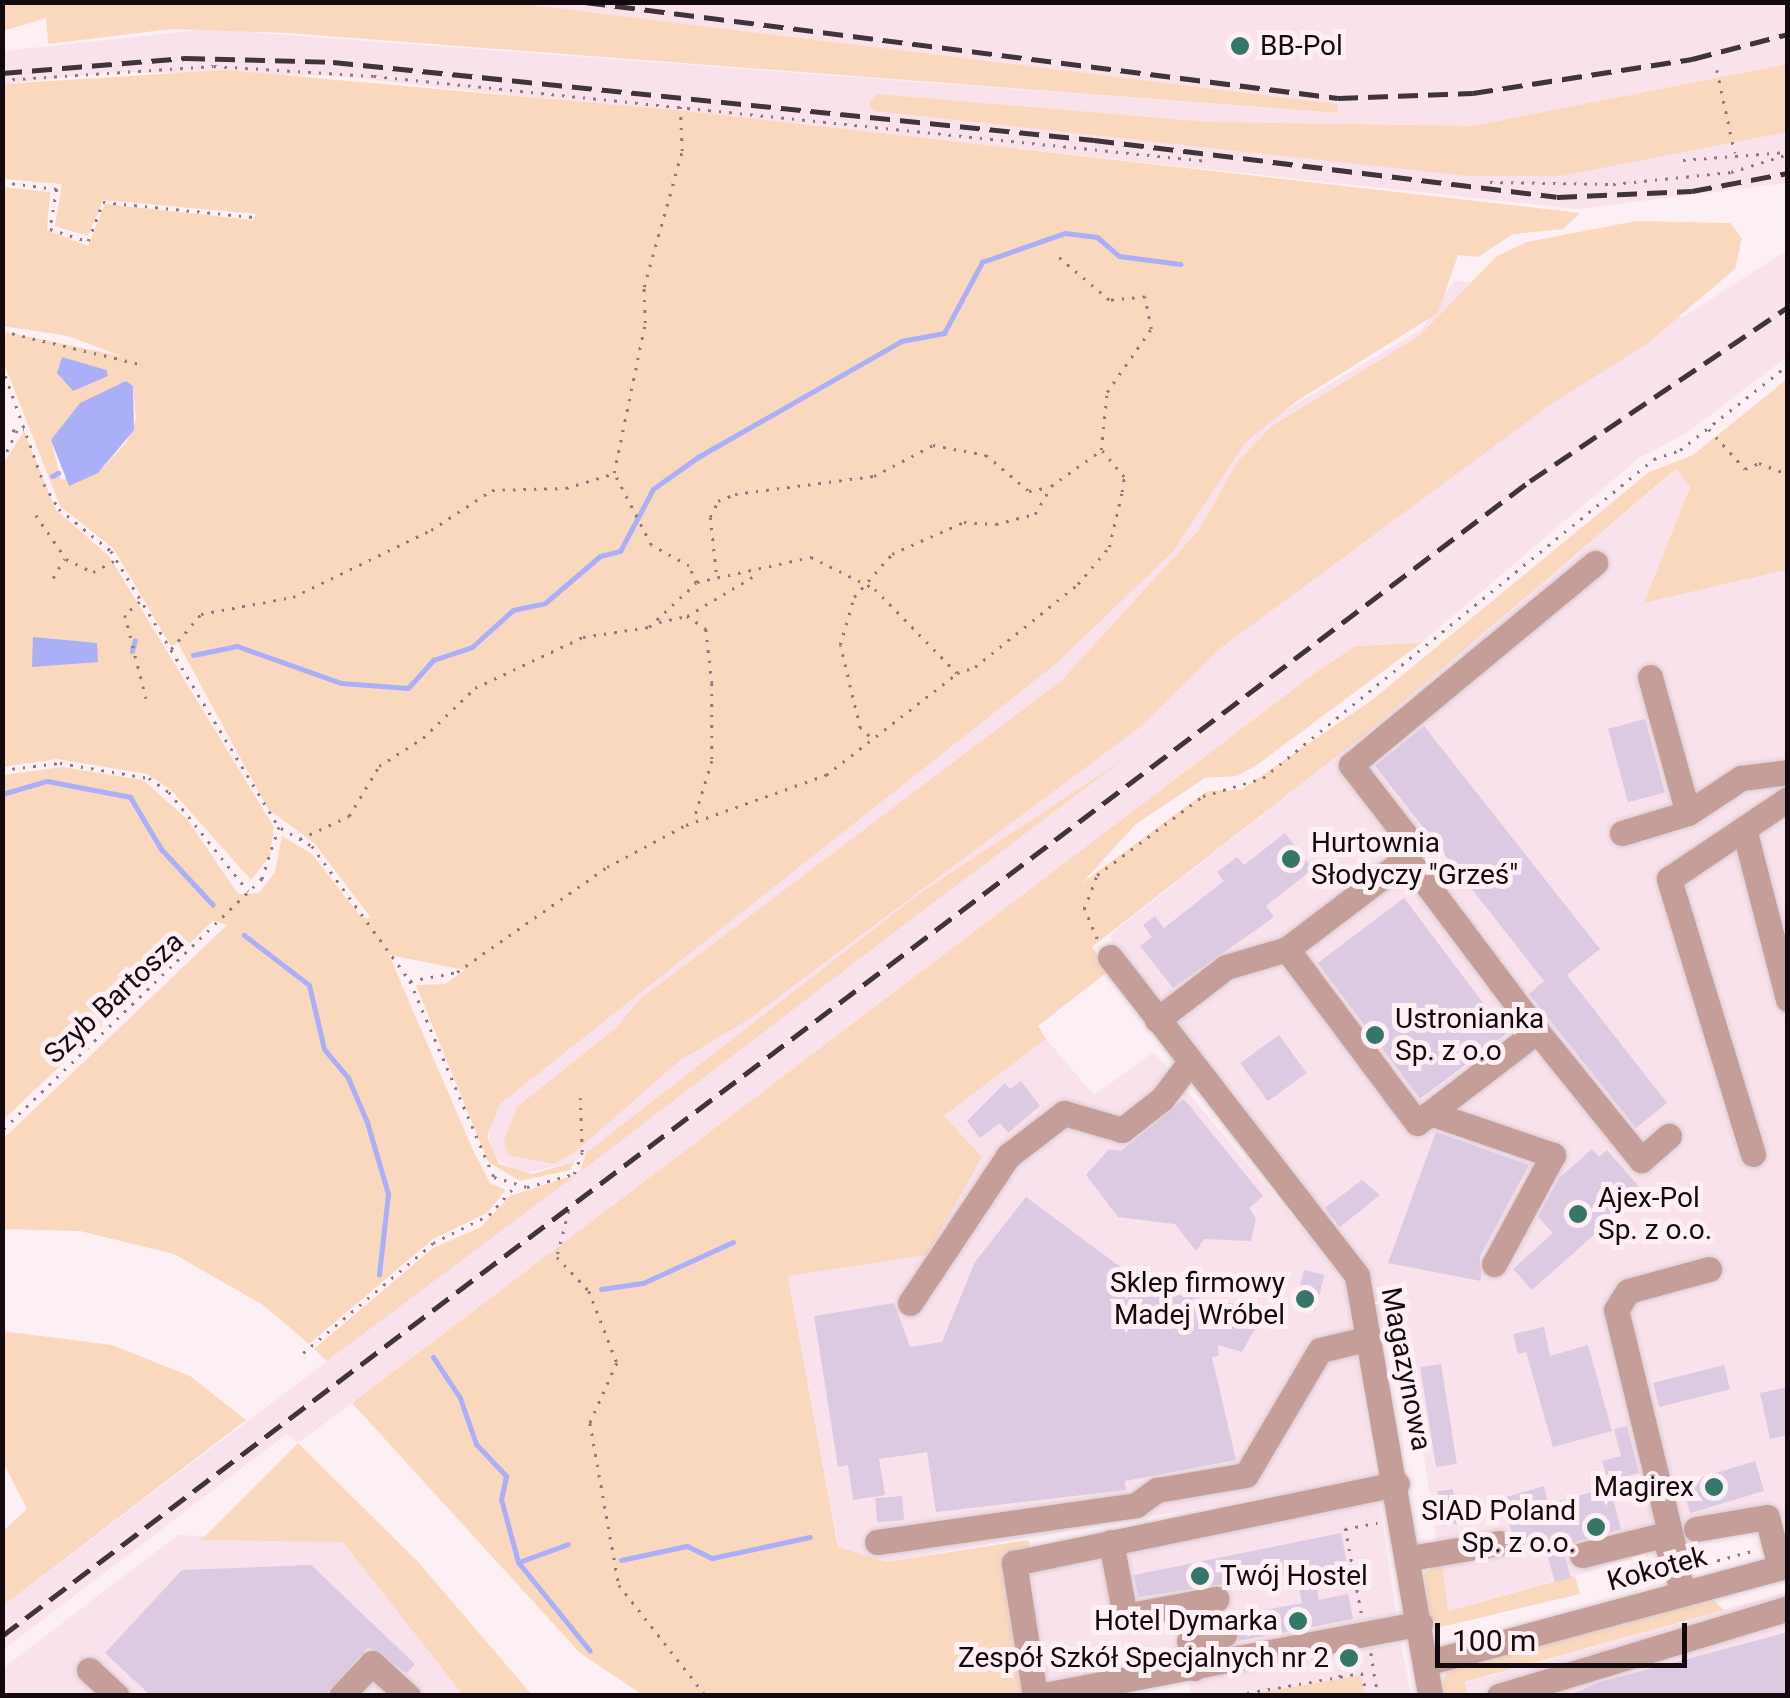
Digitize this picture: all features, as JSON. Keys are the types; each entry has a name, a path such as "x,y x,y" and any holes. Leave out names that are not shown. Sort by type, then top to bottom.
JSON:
{"street":[{"path":"1157,1020 1226,966 1286,950 1407,858 1410,841 1351,765 1595,563"},
{"path":"1650,677 1688,813"},
{"path":"1622,833 1688,813 1740,778 1788,772"},
{"path":"1753,1154 1669,879 1788,799"},
{"path":"1744,828 1788,999"},
{"path":"1407,858 1641,1160 1669,1136"},
{"path":"1286,950 1417,1122 1538,1031"},
{"name":"Magazynowa","path":"1110,957 1189,1064 1358,1276 1410,1558 1430,1696"},
{"path":"910,1303 1008,1156 1064,1113 1122,1130 1162,1099 1189,1064"},
{"path":"1430,1113 1554,1155 1494,1264"},
{"path":"1684,1592 1616,1310 1628,1292 1709,1268"},
{"path":"878,1542 1136,1506 1158,1490 1246,1475 1320,1350 1370,1338"},
{"path":"1397,1484 1014,1563 1037,1696 1420,1624"},
{"path":"1696,1530 1767,1517 1784,1566"},
{"path":"1582,1555 1652,1534 1674,1549"},
{"path":"1110,1542 1124,1616 1216,1599"},
{"path":"1410,1558 1499,1543"},
{"name":"Kokotek","path":"1426,1663 1784,1566"},
{"path":"1726,1581 1737,1623"},
{"path":"1499,1696 1788,1608"},
{"path":"1194,1668 1189,1641 1224,1634"},
{"path":"341,1696 372,1663 408,1696"},
{"path":"89,1670 117,1696"}],"path":[{"path":"2,80 214,66 680,104 1208,161"},
{"path":"1717,70 1736,155"},
{"path":"680,104 682,150 644,287 645,323 614,473 651,545 689,566 696,583"},
{"path":"1684,160 1788,153"},
{"path":"1490,182 1613,184 1731,172 1788,153"},
{"path":"2,182 57,188 50,228 88,241 103,202 253,217"},
{"path":"410,981 457,972 607,867 694,821 826,775 957,672 976,667 1078,584 1109,547 1124,477 1101,450 1108,392 1151,329 1144,298 1109,300 1056,256"},
{"path":"2,330 144,365"},
{"path":"1110,957 1085,923 1096,875 1203,796 1263,778 1654,460 1708,428 1788,365"},
{"path":"2,366 59,509 115,561 279,828 300,840 410,981 494,1177 514,1186 574,1174 582,1152 580,1098"},
{"path":"2,432 25,428"},
{"path":"1708,428 1744,469 1758,462 1788,474"},
{"path":"2,461 17,430"},
{"path":"715,574 710,517 735,494 874,476 933,445 986,454 1029,491 1051,486"},
{"path":"872,738 860,728 840,646 851,604 892,554 964,522 1024,520 1051,486 1101,450"},
{"path":"170,649 201,614 293,597 431,530 492,490 566,488 614,473"},
{"path":"36,515 66,558 93,572 115,561"},
{"path":"53,578 66,558"},
{"path":"300,840 350,816 379,766 423,738 475,688 583,637 687,616 760,573 811,558 866,586 957,672"},
{"path":"658,622 696,583 715,574 760,573"},
{"path":"140,602 125,615 136,641 146,698"},
{"path":"687,616 706,629 712,682 712,761 694,821"},
{"path":"2,770 60,763 149,778 170,792 249,892"},
{"name":"Szyb Bartosza","path":"2,1131 249,892 274,856 279,828"},
{"path":"303,1353 433,1243 490,1215 514,1186"},
{"path":"569,1211 556,1258 589,1291 617,1363 590,1423 619,1586 706,1696"},
{"path":"1378,1696 1345,1530 1390,1521"},
{"path":"1339,1677 1364,1634"},
{"path":"1247,1694 1362,1672 1366,1696"}],"shaded area":[{"path":"2,3 517,3 1338,104 1338,113 288,33 171,29 48,44 46,18 3,31"},
{"path":"517,3 1787,3 1787,183 1578,209 335,76 117,72 3,84 3,51 208,29 1337,113 1337,104"},
{"path":"1787,64 1787,132 1561,176 1467,176 874,111 869,104 876,94 1207,122 1473,126"},
{"path":"226,70 695,112 1580,213 1563,229 1513,234 1478,257 1458,255 1438,313 1297,401 1246,442 1173,552 1057,663 500,1104 487,1136 499,1164 532,1174 574,1162 570,1170 520,1181 488,1162 416,985 445,984 465,970 389,955 473,1150 490,1183 506,1190 487,1213 433,1239 309,1344 263,1305 174,1254 80,1231 3,1229 3,1139 227,925 213,921 3,1120 3,775 62,767 143,780 187,819 238,894 259,893 275,872 282,836 312,854 361,917 371,918 314,843 268,809 178,643 171,646 113,548 60,506 3,361 6,332 121,356 68,336 3,326 3,187 50,192 47,230 88,246 105,204 253,220 256,214 103,200 88,236 55,226 62,184 3,179 3,84","holes":["133,386 136,419 126,443 98,473 61,480 51,440"]},
{"path":"1636,221 1730,223 1742,238 1735,269 1648,343 1550,405 1218,650 1140,727 749,1019 679,1061 574,1153 554,1164 508,1155 504,1140 517,1107 616,1028 640,999 1061,681 1199,530 1238,461 1272,426 1419,336 1497,256 1527,242"},
{"path":"1787,250 1787,357 1687,433 1639,458 1421,643 1355,646 1315,673 352,1403 298,1443 287,1434 3,1650 3,1606 1106,772 574,1162 521,1174 493,1157 488,1128 500,1104 1057,663 1173,552 1246,442 1279,414 1422,329 1454,280 1683,317"},
{"path":"1787,379 1787,570 1644,603 1690,487 1676,469 1363,736 1092,947 1109,971 1038,1026 1046,1039 944,1116 982,1157 927,1255 788,1276 838,1547 886,1562 1028,1540 1035,1559 1018,1610 1032,1695 643,1695 580,1653 352,1403 1315,673 1355,646 1421,643 1257,765 1237,776 1205,778 1136,824 1082,883 1207,791 1241,790 1372,700 1649,472 1693,455"},
{"path":"24,431 56,510 109,556 274,827 270,856 251,880 171,790 147,774 57,759 3,767 2,466"},
{"path":"1677,469 1690,486 1645,603 1787,570 1787,1517 1447,1611 1420,1430 1363,1274 1110,957 1112,933 1363,736"},
{"path":"1124,759 580,1172 586,1153 923,891"},
{"path":"1046,1039 1094,1095 1154,1052 1345,1280 1376,1478 886,1562 839,1548 788,1276 897,1259 944,1116"},
{"path":"577,1174 327,1361 314,1349 433,1248 481,1227 510,1196"},
{"path":"2,1331 112,1345 190,1376 246,1420 3,1606 3,1531 27,1509 3,1462"},
{"path":"298,1443 419,1563 532,1695 463,1695 343,1542 201,1540"},
{"path":"1379,1499 1397,1619 1034,1689 1018,1610 1035,1559"},
{"path":"178,1535 344,1542 463,1695 3,1696 3,1668"},
{"path":"1442,1561 1448,1611 1575,1576 1580,1594 1441,1627 1429,1616 1424,1574"},
{"path":"1787,1592 1787,1695 1467,1696 1465,1683"},
{"path":"1711,1598 1724,1610 1465,1682 1467,1695 1439,1696 1447,1669"},
{"name":"Zespół Szkół Specjalnych nr 2","path":"1401,1643 1411,1695 1191,1695 1187,1673"},
{"path":"1361,1675 1365,1695 1247,1695"}],"water":[{"path":"62,357 106,370 108,376 73,391 57,373"},
{"path":"126,381 133,386 134,430 98,473 69,486 51,440 80,403"},
{"path":"33,637 97,643 98,662 32,667"}],"building":[{"path":"1645,719 1665,792 1628,802 1608,729"},
{"path":"1424,726 1600,949 1567,975 1667,1103 1636,1128 1529,994 1544,981 1375,766"},
{"path":"1285,833 1313,869 1266,906 1274,917 1173,988 1140,946 1152,937 1143,925 1155,916 1164,928 1224,881 1217,872 1237,857 1244,865"},
{"path":"1404,898 1506,1034 1420,1099 1318,963"},
{"path":"1279,1035 1307,1073 1268,1101 1240,1063"},
{"path":"1021,1081 1040,1106 1008,1133 1000,1123 980,1138 967,1121 1005,1083 1010,1089"},
{"path":"1184,1099 1263,1196 1249,1208 1256,1218 1251,1241 1204,1239 1196,1251 1175,1224 1118,1217 1086,1175 1109,1149 1121,1151"},
{"path":"1436,1132 1529,1165 1480,1256 1481,1281 1388,1263"},
{"path":"1592,1149 1599,1157 1607,1150 1643,1191 1532,1290 1513,1269 1553,1233 1538,1217 1559,1178"},
{"path":"1362,1180 1380,1195 1340,1227 1325,1208"},
{"path":"1026,1197 1153,1291 1266,1309 1242,1352 1218,1345 1219,1356 1212,1357 1236,1460 1125,1481 1126,1490 936,1512 927,1452 879,1459 885,1495 853,1500 848,1465 838,1467 814,1316 894,1303 910,1347 942,1342 975,1262"},
{"path":"1304,1270 1324,1275 1315,1311 1295,1306"},
{"path":"1544,1327 1550,1356 1588,1345 1612,1431 1553,1447 1526,1352 1518,1354 1513,1334"},
{"path":"1441,1364 1457,1464 1436,1467 1420,1367"},
{"path":"1724,1365 1730,1389 1659,1407 1653,1383"},
{"path":"1788,1387 1788,1435 1770,1439 1760,1393"},
{"path":"1627,1426 1639,1473 1608,1481 1602,1461 1621,1456 1614,1429"},
{"path":"1755,1461 1764,1491 1690,1513 1681,1484"},
{"path":"1544,1486 1548,1504 1610,1487 1621,1529 1572,1543 1565,1556 1571,1578 1555,1582 1543,1541 1516,1548 1502,1498"},
{"path":"1453,1489 1458,1524 1442,1526 1437,1491"},
{"path":"902,1496 904,1520 877,1522 875,1498"},
{"path":"1341,1533 1347,1564 1313,1571 1319,1600 1348,1594 1353,1619 1238,1641 1237,1624 1223,1618 1302,1603 1296,1573 1138,1597 1134,1575"},
{"path":"311,1565 415,1664 407,1673 368,1647 325,1696 151,1696 105,1653 182,1570"},
{"path":"1788,1632 1788,1696 1567,1696 1600,1682"}],"waterway":[{"path":"193,655 237,646 341,683 408,688 433,660 472,647 513,610 545,603 600,556 620,551 653,489 698,457 901,341 944,333 982,262 1065,233 1097,237 1119,256 1180,264"},
{"path":"52,476 58,473"},
{"path":"132,651 135,640"},
{"path":"2,794 47,781 130,797 161,849 213,905"},
{"path":"244,935 309,985 324,1049 348,1078 367,1122 388,1194 379,1274"},
{"path":"601,1289 643,1283 733,1242"},
{"path":"433,1357 460,1398 476,1444 506,1476 501,1499 518,1562 590,1651"},
{"path":"621,1560 687,1546 712,1558 810,1537"},
{"path":"519,1562 568,1544"}],"railway":[{"path":"585,2 1338,98 1473,93 1692,59 1788,34"},
{"path":"2,73 185,58 333,62 1094,140 1557,197 1692,191 1788,173"},
{"path":"2,1636 1530,481 1788,307"}],"place":[{"name":"BB-Pol","path":"1240,46"},
{"name":"Hurtownia Słodyczy \"Grześ\"","path":"1291,859"},
{"name":"Ustronianka Sp. z o.o","path":"1375,1035"},
{"name":"Ajex-Pol Sp. z o.o.","path":"1578,1214"},
{"name":"Sklep firmowy Madej Wróbel","path":"1305,1299"},
{"name":"Magirex","path":"1714,1487"},
{"name":"SIAD Poland Sp. z o.o.","path":"1596,1527"},
{"name":"Twój Hostel","path":"1200,1576"},
{"name":"Hotel Dymarka","path":"1298,1621"},
{"name":"Zespół Szkół Specjalnych nr 2","path":"1349,1658"}]}
